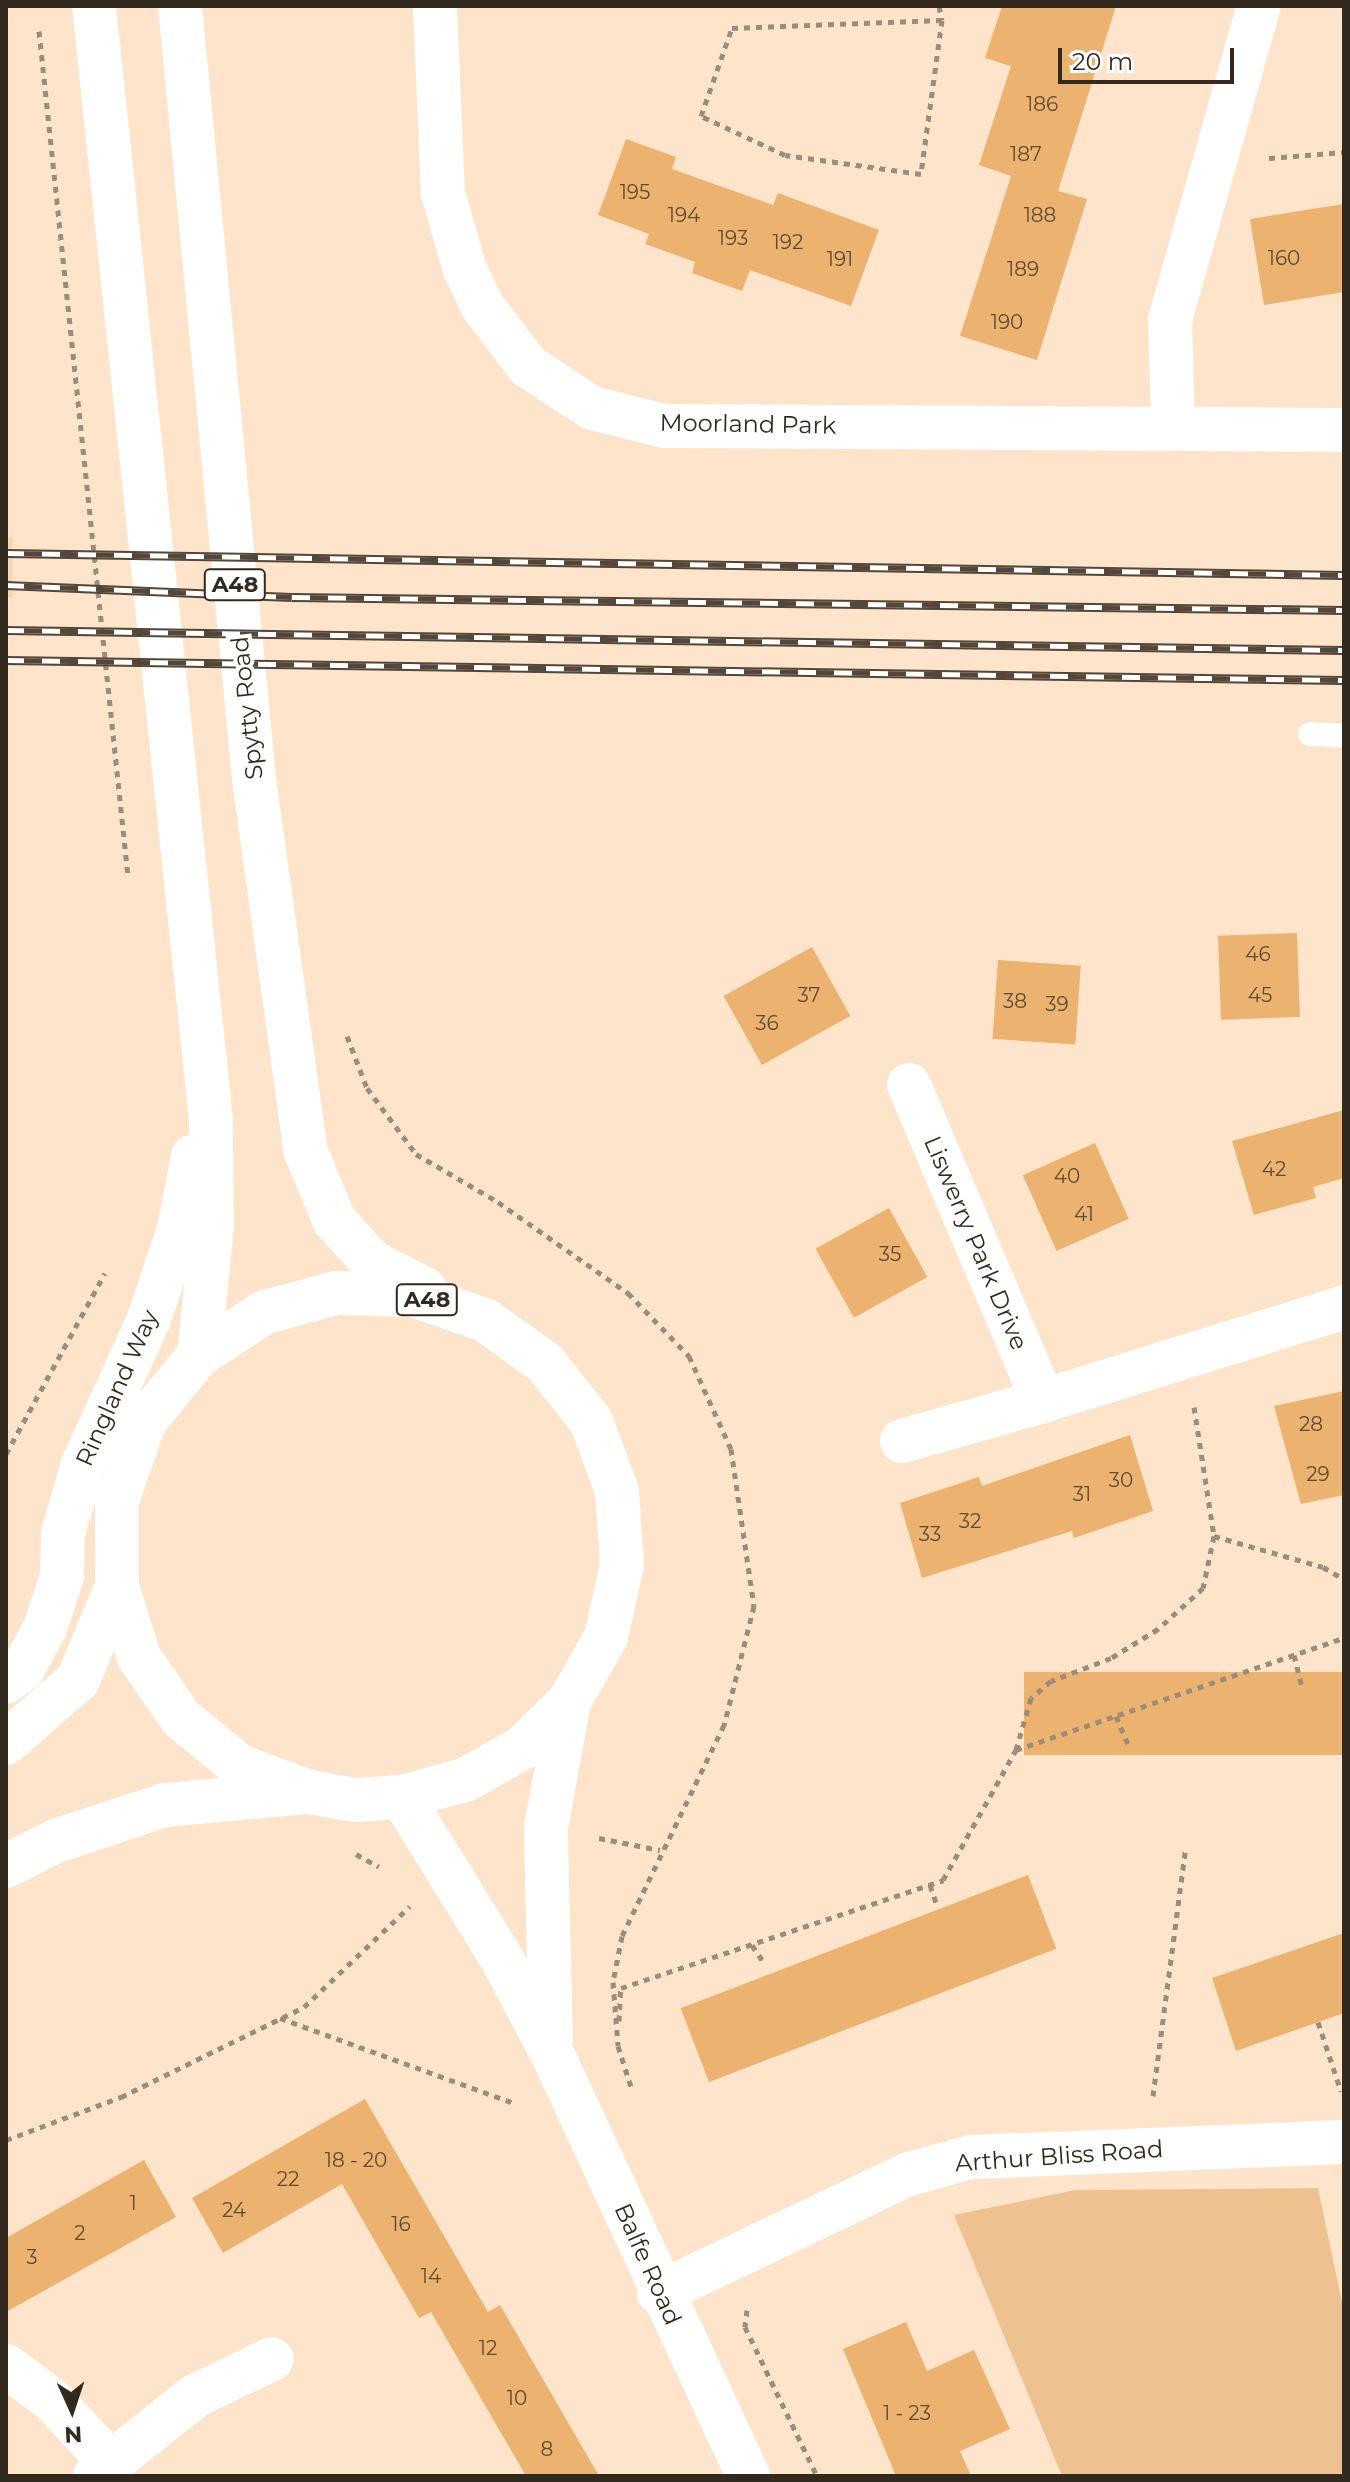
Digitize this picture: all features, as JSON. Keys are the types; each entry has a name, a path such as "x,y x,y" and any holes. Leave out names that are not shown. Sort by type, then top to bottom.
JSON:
{"main road":[{"path":"94,6 137,392 207,1081 212,1227 199,1355"},
{"name":"Spytty Road","path":"180,6 254,779 306,1152 334,1220 372,1262 485,1320"},
{"name":"Moorland Park","path":"435,6 440,165 456,244 483,307 504,338 557,389 592,408 664,426 1173,425 1344,430"},
{"path":"1173,425 1170,320 1259,6"},
{"name":"Ringland Way","path":"6,1682 23,1669 45,1628 62,1576 63,1534 83,1464 149,1319 179,1229 207,1081"},
{"name":"Liswerry Park Drive","path":"909,1085 1043,1401"},
{"name":"Balfe Road","path":"336,1293 412,1295 485,1320 545,1363 591,1421 617,1491 619,1580 606,1637 569,1702 522,1748 465,1780 402,1797 355,1800 309,1792 239,1766 181,1718 139,1657 117,1586 117,1501 145,1421 199,1355 263,1313 336,1293"},
{"path":"902,1441 1043,1401 1344,1307"},
{"name":"A48","path":"6,1743 78,1680 117,1586"},
{"name":"Balfe Road","path":"551,2051 546,1828 569,1702"},
{"name":"A48","path":"6,1866 56,1841 165,1805 309,1792"},
{"name":"Balfe Road","path":"402,1797 430,1884 551,2051 590,2131 659,2293 748,2476"},
{"name":"Arthur Bliss Road","path":"659,2293 761,2241 909,2174 971,2157 1344,2142"},
{"path":"6,2366 51,2399 102,2468 195,2396 272,2359"}],"lane":[{"path":"1310,734 1344,736"}],"path":[{"path":"939,6 942,20 921,174 785,155 701,116 732,28 942,20"},
{"path":"38,22 129,885"},
{"path":"1215,163 1344,152"},
{"path":"6,1454 108,1266"},
{"path":"618,2046 621,1988 943,1880 1016,1750 1031,1698 1051,1681 1111,1658 1158,1629 1203,1588 1214,1536 1186,1357"},
{"path":"1214,1536 1323,1567 1344,1579"},
{"path":"1016,1750 1344,1638"},
{"path":"1294,1655 1302,1686"},
{"path":"1116,1716 1128,1744"},
{"path":"546,1828 660,1850 622,1936 613,1982 618,2046 637,2107"},
{"path":"1146,2148 1186,1847"},
{"path":"352,1852 385,1872"},
{"path":"6,2140 121,2097 304,2007 430,1884"},
{"path":"930,1885 937,1905"},
{"path":"752,1945 764,1963"},
{"path":"280,2018 590,2131"},
{"path":"1318,2022 1344,2099"},
{"path":"761,2241 775,2277 749,2295 745,2327 817,2476"}],"shaded area":[{"path":"6,538 13,538 13,597 6,597"},
{"path":"1318,2188 1344,2312 1344,2476 1062,2476 954,2215 1076,2190"}],"building":[{"path":"1002,6 1116,6 1058,191 1087,199 1037,360 960,336 1011,176 979,165 1011,66 985,58"},
{"path":"626,139 676,157 672,169 773,205 778,193 879,230 851,306 750,270 742,291 692,273 695,262 645,244 649,234 598,215"},
{"path":"1344,204 1344,292 1264,305 1250,219"},
{"path":"1297,933 1300,1017 1221,1020 1218,936"},
{"path":"812,947 850,1016 762,1065 724,996"},
{"path":"998,960 1081,966 1075,1045 992,1039"},
{"path":"1344,1110 1344,1178 1313,1187 1316,1198 1254,1215 1232,1141"},
{"path":"1095,1143 1129,1219 1057,1251 1023,1175"},
{"path":"889,1208 927,1277 854,1318 816,1249"},
{"path":"1344,1391 1344,1495 1301,1504 1274,1406"},
{"path":"1130,1435 1153,1511 1074,1538 1072,1531 922,1578 900,1503 979,1477 982,1486"},
{"path":"1024,1672 1344,1672 1344,1755 1024,1755"},
{"path":"1028,1875 1056,1949 709,2082 681,2008"},
{"path":"1344,1933 1344,2013 1236,2051 1212,1978"},
{"path":"365,2099 488,2312 500,2305 599,2476 526,2476 431,2312 419,2318 342,2184 223,2253 192,2198"},
{"path":"144,2160 176,2217 6,2312 6,2238"},
{"path":"906,2322 927,2371 974,2350 1010,2429 960,2451 971,2476 896,2476 843,2349"}],"railway":[{"path":"6,553 1344,575"},
{"path":"6,585 292,597 1344,610"},
{"path":"6,630 1344,650"},
{"path":"6,660 1344,680"}]}
